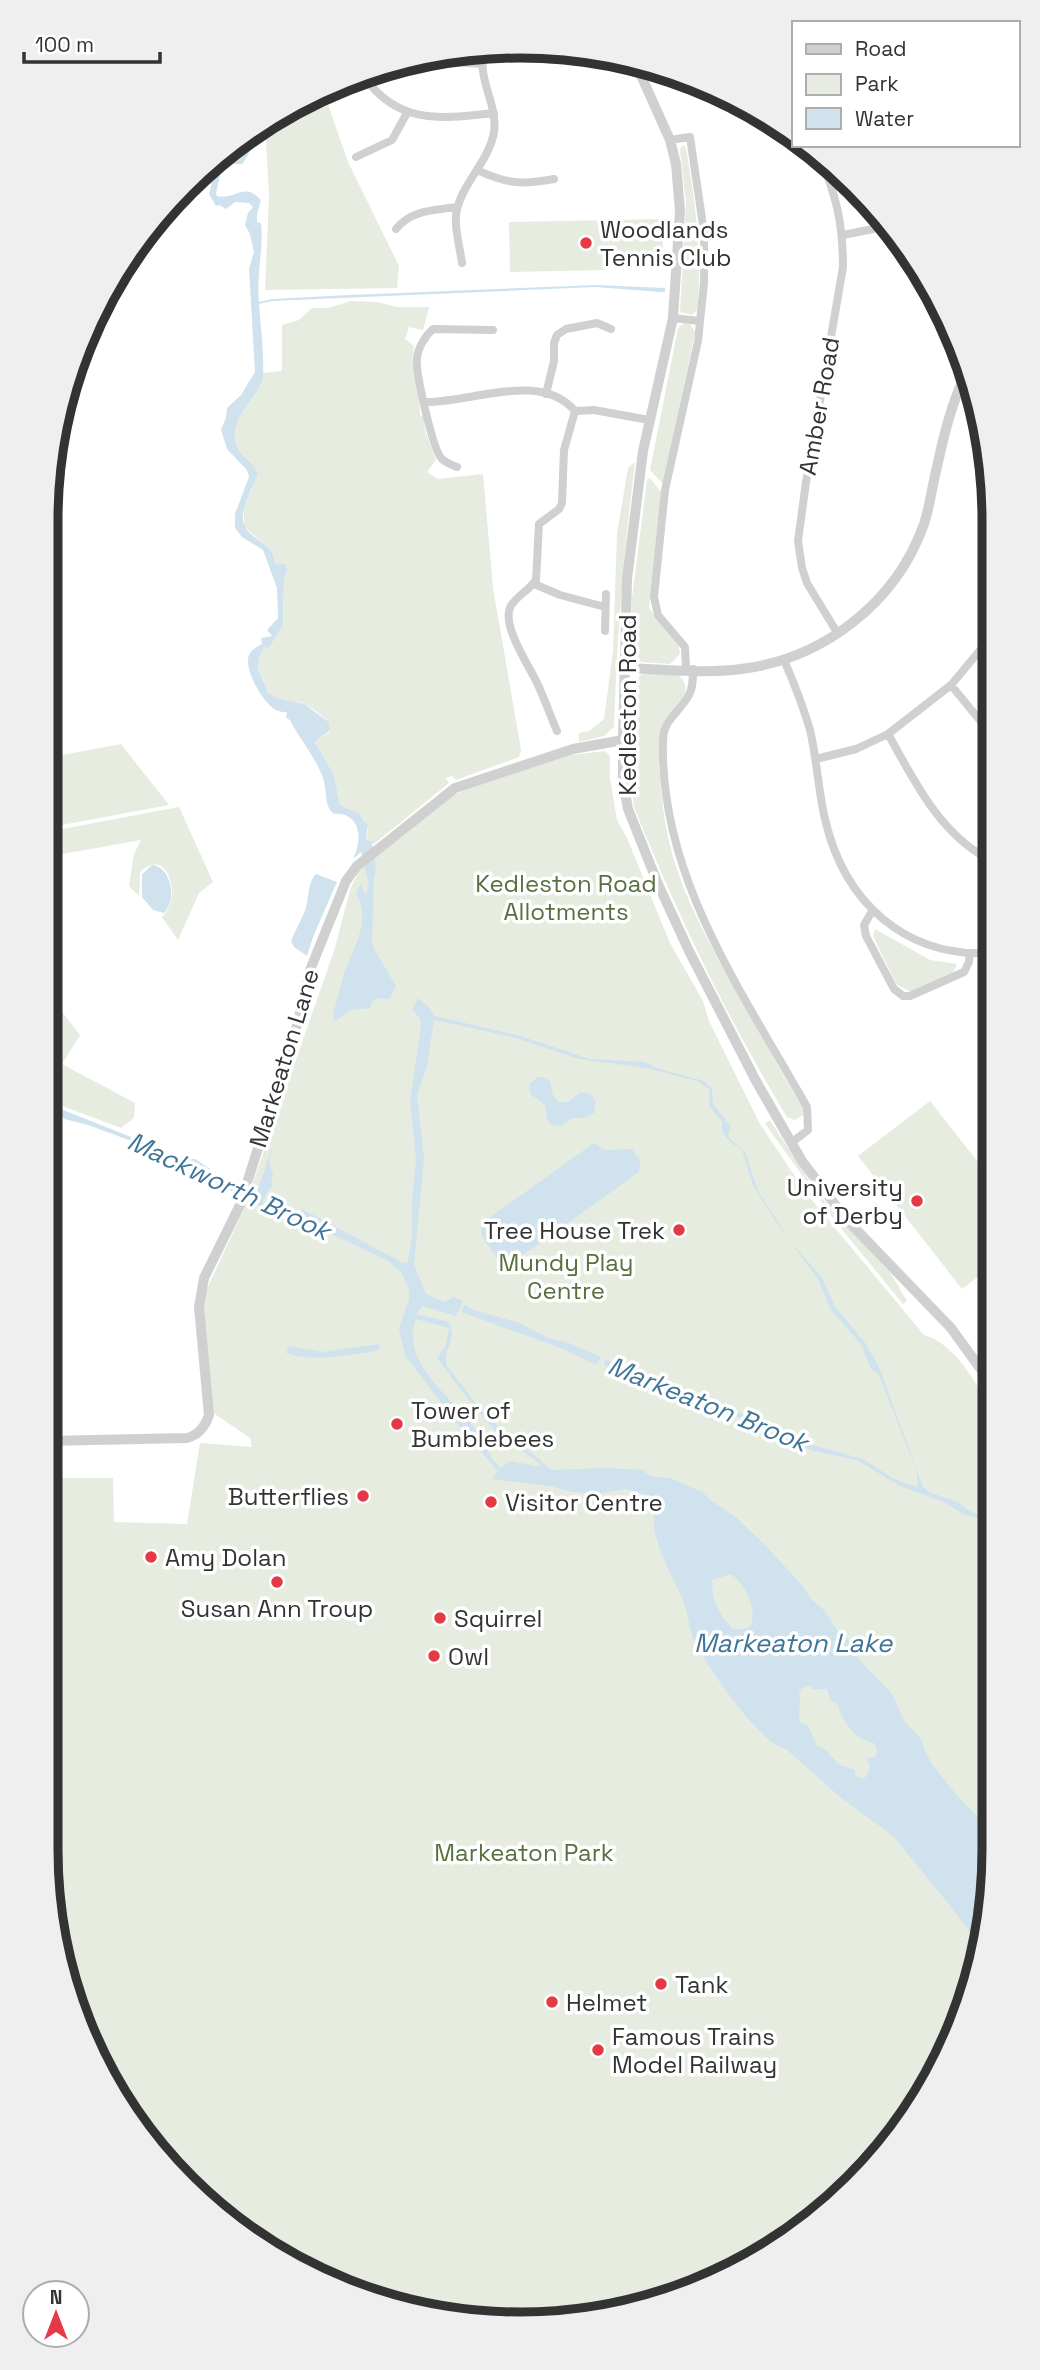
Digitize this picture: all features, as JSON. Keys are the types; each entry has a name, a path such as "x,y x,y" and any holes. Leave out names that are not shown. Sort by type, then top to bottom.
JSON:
{"street":[{"path":"461,263 457,207 492,141 494,113 482,76 483,60"},
{"path":"458,62 482,64"},
{"name":"Kedleston Road","path":"643,75 670,140 676,164 680,211 673,318 649,420 632,535 625,612 623,740 626,800 632,823 689,951 791,1143 841,1212 951,1328 982,1371"},
{"path":"369,83 380,96 407,113 444,116 494,113"},
{"path":"356,157 392,139 407,113"},
{"name":"Kedleston Road","path":"670,140 690,137 704,232 704,283 700,321 665,491 654,597 658,615 684,648 690,669 690,693 664,731 663,759 668,815 675,847 710,936 807,1107 808,1130 791,1143"},
{"path":"477,170 501,181 534,183 554,179"},
{"name":"Amber Road","path":"826,173 838,207 843,235 841,288 798,541 807,583 838,634"},
{"path":"396,229 402,221 413,215 457,207"},
{"path":"843,235 877,227"},
{"path":"673,318 700,321"},
{"path":"546,394 557,335 566,329 597,323 611,329"},
{"path":"457,467 442,460 438,453 430,429 417,361 418,352 430,331 493,330"},
{"path":"624,667 740,669 784,660 838,634 880,598 908,560 926,519 944,433 961,384"},
{"path":"425,402 445,403 517,390 562,399 575,411 594,410 649,420"},
{"path":"557,731 518,646 509,618 512,604 534,584 538,566 538,524 559,509 563,500 564,450 575,411"},
{"path":"534,584 560,595 605,607"},
{"path":"605,631 606,594"},
{"path":"816,759 856,749 888,734 951,685 982,647"},
{"path":"784,660 805,715 816,759 824,818 832,845 850,882 872,911 902,933 949,951 982,953"},
{"path":"951,685 982,723"},
{"path":"888,734 919,790 948,830 965,846 982,856"},
{"name":"Markeaton Lane","path":"58,1441 187,1438 205,1426 209,1415 199,1307 201,1290 240,1205 298,1022 310,970 346,880 357,866 454,788 573,749 623,740"},
{"path":"872,911 864,925 866,936 894,989 903,996 910,996 964,972 970,953"}],"green space":[{"path":"327,100 348,162 399,266 397,288 265,290 269,196 266,134"},
{"path":"683,145 686,148 699,249 697,310 692,315 680,312 686,204 680,149"},
{"name":"Woodlands Tennis Club","path":"663,219 663,264 607,265 606,270 510,272 509,222"},
{"path":"351,301 378,302 396,307 429,307 423,330 409,327 405,339 414,346 412,362 418,378 420,415 424,416 425,431 436,460 427,472 438,479 483,474 493,588 521,750 519,757 456,780 452,776 446,778 449,783 374,844 366,840 368,831 365,820 340,805 334,775 315,742 330,731 329,722 305,704 269,694 259,671 258,663 264,647 267,649 283,625 284,576 288,572 285,564 275,563 267,547 244,526 244,508 258,473 237,448 234,437 239,418 261,383 262,373 282,371 282,325 299,320 312,308 328,308"},
{"path":"684,323 690,324 695,332 663,484 650,470 678,328"},
{"path":"635,462 627,528 614,727 604,736 579,742 579,733 589,731 604,719 613,651 617,534 628,468"},
{"path":"650,478 661,492 649,608 678,642 680,654 670,664 641,662 635,659 631,649 632,598 647,480"},
{"path":"676,673 686,689 680,704 663,728 659,744 664,812 673,856 691,904 713,950 804,1108 803,1115 795,1120 787,1117 724,1004 685,926 634,807 630,693 633,683 642,674"},
{"path":"121,744 169,805 58,826 58,756"},
{"name":"Markeaton Park","path":"605,751 610,756 610,778 617,820 670,943 703,1001 709,1021 760,1124 806,1193 924,1335 946,1347 955,1356 982,1394 981,1880 966,1970 958,1999 935,2054 887,2131 868,2155 825,2198 751,2250 724,2265 669,2288 580,2308 490,2311 430,2303 371,2288 316,2265 263,2234 215,2198 172,2155 136,2107 105,2054 82,1999 74,1970 59,1880 58,1478 113,1478 114,1522 187,1524 200,1443 252,1447 250,1438 212,1412 205,1293 243,1211 334,951 351,887 360,870 450,797 472,786 571,755"},
{"path":"179,807 213,882 199,893 178,940 162,917 168,909 172,887 165,869 150,865 140,872 139,896 129,886 134,854 141,840 58,855 58,830"},
{"path":"875,929 930,960 957,964 952,974 911,992 896,984 873,936"},
{"path":"58,1007 80,1035 62,1064 135,1103 134,1118 121,1128 58,1104"},
{"path":"930,1101 982,1167 982,1274 962,1289 858,1156"},
{"path":"770,1120 814,1188 890,1272 907,1301 903,1304 835,1221 766,1125"}],"water":[{"path":"251,144 242,164 227,164 222,167 216,193 217,196 224,197 245,191 261,200 257,214 257,222 261,223 262,232 259,302 349,295 596,285 665,288 665,292 595,287 272,301 259,304 262,381 239,418 235,434 238,448 258,474 243,516 247,530 269,549 275,563 285,564 288,571 284,576 283,625 268,649 264,647 258,668 268,693 276,698 304,704 329,722 330,730 315,742 334,775 340,805 359,814 368,825 366,840 372,842 376,870 372,943 396,986 389,999 376,998 370,1008 351,1010 334,1022 333,1016 342,980 358,940 362,921 356,893 361,884 366,896 369,884 361,852 353,859 358,841 355,823 351,818 330,810 320,771 290,720 286,718 287,712 277,711 271,706 260,693 249,669 249,655 262,644 261,638 272,636 267,630 278,618 277,588 263,550 242,537 235,528 235,514 249,477 247,470 227,449 221,430 227,408 241,395 255,372 249,269 254,252 245,225 248,213 253,207 249,203 235,202 226,209 216,206 209,194 212,184 208,183 211,176 239,153"},
{"path":"152,865 164,872 170,885 170,900 164,913 153,910 142,897 142,874"},
{"path":"316,874 337,882 307,956 294,947 291,941 304,913 311,883"},
{"name":"Markeaton Lake","path":"418,998 428,1006 434,1016 517,1035 590,1059 645,1062 659,1069 704,1081 712,1088 713,1104 731,1127 729,1138 745,1152 758,1191 789,1240 753,1185 742,1150 730,1142 722,1131 722,1121 709,1106 710,1090 697,1081 647,1068 579,1059 513,1037 434,1020 427,1065 417,1096 424,1158 414,1265 426,1294 445,1302 453,1297 463,1301 456,1316 423,1306 416,1314 449,1322 452,1335 446,1356 447,1366 478,1406 507,1435 548,1468 643,1470 650,1476 670,1478 702,1492 737,1518 801,1584 812,1600 824,1610 839,1633 848,1639 858,1658 889,1691 903,1719 920,1739 928,1757 943,1778 982,1821 981,1880 973,1937 893,1836 840,1797 786,1749 763,1734 721,1684 694,1640 684,1603 656,1538 654,1514 658,1505 646,1495 626,1489 603,1493 572,1492 550,1486 492,1479 498,1471 462,1430 405,1355 399,1329 409,1299 409,1290 402,1273 388,1261 298,1218 302,1209 403,1263 408,1262 416,1159 410,1101 420,1018 412,1010","holes":["416,1319 449,1328 446,1345 437,1358 499,1435 538,1462 540,1467 511,1461 500,1468 474,1427 430,1378 415,1349 413,1334","731,1574 749,1597 753,1612 751,1626 743,1629 733,1629 723,1617 713,1596 712,1580","810,1685 812,1689 827,1689 830,1699 838,1705 851,1729 861,1738 874,1743 877,1751 875,1757 867,1758 870,1768 864,1779 855,1776 855,1770 838,1764 826,1750 817,1746 808,1725 800,1722 799,1694 801,1689"]},
{"path":"538,1077 550,1081 553,1096 559,1102 568,1102 580,1092 590,1094 596,1102 594,1113 585,1118 571,1118 562,1126 552,1125 547,1120 545,1105 533,1096 529,1088 530,1083"},
{"path":"58,1108 170,1155 195,1159 222,1177 257,1192 273,1145 269,1162 273,1185 261,1207 254,1202 255,1199 220,1187 202,1172 188,1170 134,1142 58,1115"},
{"path":"594,1143 606,1150 632,1149 640,1161 639,1172 509,1265 500,1263 481,1234 482,1223"},
{"name":"Markeaton Brook","path":"791,1242 822,1278 835,1307 864,1341 879,1367 923,1487 982,1515 982,1520 900,1486 859,1461 814,1451 771,1434 747,1420 678,1393 657,1388 604,1365 605,1359 657,1384 690,1393 750,1417 760,1425 779,1433 863,1459 894,1479 918,1487 917,1472 879,1375 871,1369 861,1344 831,1310 818,1279"},
{"path":"465,1305 473,1310 520,1323 548,1338 569,1343 601,1357 596,1365 563,1349 461,1312"},
{"path":"379,1344 379,1350 328,1357 286,1353 289,1346 323,1352"}],"waterway":[{"name":"Mackworth Brook","path":"277,1203 302,1215"}],"place":[{"name":"Woodlands Tennis Club","path":"586,243"},
{"name":"University of Derby","path":"917,1201"},
{"name":"Tree House Trek","path":"679,1230"},
{"name":"Tower of Bumblebees","path":"397,1424"},
{"name":"Butterflies","path":"363,1496"},
{"name":"Visitor Centre","path":"491,1502"},
{"name":"Amy Dolan","path":"151,1557"},
{"name":"Susan Ann Troup","path":"277,1582"},
{"name":"Squirrel","path":"440,1618"},
{"name":"Owl","path":"434,1656"},
{"name":"Tank","path":"661,1984"},
{"name":"Helmet","path":"552,2002"},
{"name":"Famous Trains Model Railway","path":"598,2050"}],"park label":[{"name":"Kedleston Road Allotments","path":"566,897"},
{"name":"Mundy Play Centre","path":"566,1276"}]}
